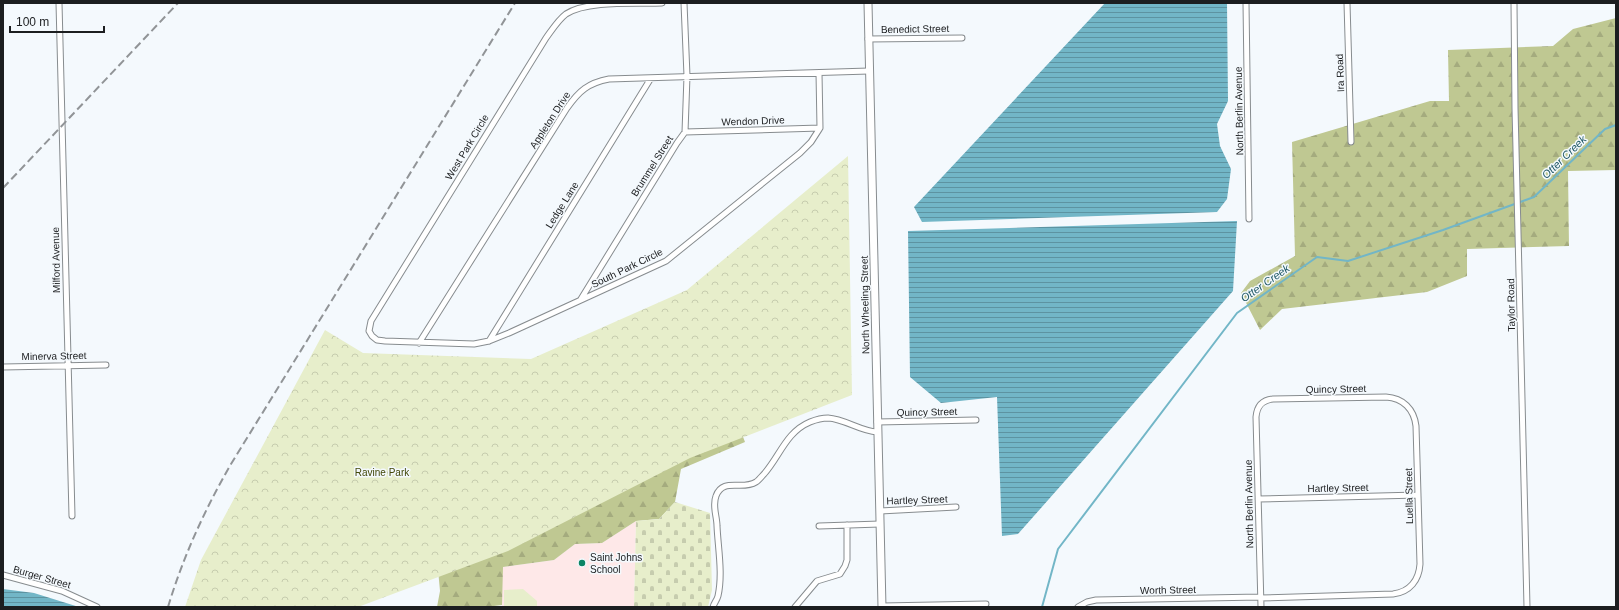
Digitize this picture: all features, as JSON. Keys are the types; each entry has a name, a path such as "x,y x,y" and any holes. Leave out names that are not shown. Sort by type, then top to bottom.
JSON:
{"street":[{"name":"Milford Avenue","path":"59,3 72,516"},
{"name":"West Park Circle","path":"419,343 377,340 369,332 371,320 546,38 564,15 575,9 588,5 662,3"},
{"name":"Brummel Street","path":"581,300 685,132 687,76 684,3"},
{"name":"North Wheeling Street","path":"868,3 882,607"},
{"name":"North Berlin Avenue","path":"1246,3 1250,219"},
{"name":"Ira Road","path":"1347,3 1351,142"},
{"name":"Taylor Road","path":"1514,3 1515,108 1527,607"},
{"name":"Benedict Street","path":"868,39 962,38"},
{"name":"Appleton Drive","path":"419,343 567,108 580,92 590,85 600,81 687,76 869,71"},
{"path":"819,73 820,128"},
{"name":"Ledge Lane","path":"489,341 650,78"},
{"name":"South Park Circle","path":"419,343 474,344 489,341 666,260 800,153 811,142 820,128"},
{"name":"Wendon Drive","path":"685,132 820,128"},
{"name":"Minerva Street","path":"3,367 106,364"},
{"name":"Quincy Street","path":"1263,402 1273,399 1386,397 1398,399 1408,406"},
{"name":"North Berlin Avenue","path":"1261,607 1256,414 1258,407 1263,402"},
{"name":"Luella Street","path":"1408,406 1414,415 1416,426 1420,567 1417,578 1412,585"},
{"path":"713,607 718,596 720,574 717,519 714,503 716,494 722,488 730,484 744,487 756,482 770,467 790,436 802,426 816,420 827,418 834,419 865,430 877,432"},
{"name":"Quincy Street","path":"877,422 976,420"},
{"name":"Hartley Street","path":"1258,499 1418,495"},
{"name":"Hartley Street","path":"880,510 956,507"},
{"path":"819,526 880,524"},
{"path":"795,607 818,581 840,574 847,560 847,525"},
{"name":"Burger Street","path":"3,575 62,591 97,607"},
{"name":"Worth Street","path":"1078,607 1087,602 1096,600 1393,594 1402,592 1412,585"},
{"path":"882,607 986,604"}],"shaded area":[{"name":"Saint Johns School","path":"636,521 634,607 502,607 502,567 554,560 575,544 602,543"}],"green space":[{"path":"1616,18 1616,170 1568,171 1569,246 1467,249 1467,276 1427,292 1282,309 1260,330 1241,293 1250,281 1295,256 1292,142 1430,101 1449,101 1448,50 1553,46 1573,29"},
{"name":"Ravine Park","path":"848,156 852,395 690,458 508,551 358,607 185,607 201,560 325,330 363,353 531,359 687,290"},
{"path":"740,429 745,442 681,469 675,502 659,519 636,521 602,543 575,544 554,560 503,567 502,605 486,607 437,607 440,591 437,559"},
{"path":"675,502 710,513 712,590 708,607 634,607 636,521 659,519"},
{"path":"523,589 537,601 537,607 504,607 504,590"}],"water":[{"path":"1105,3 1227,3 1228,101 1217,124 1220,146 1231,169 1227,199 1217,212 922,222 914,207"},
{"path":"1237,221 1233,291 1018,534 1002,536 997,397 941,403 910,377 908,231"},
{"path":"3,589 34,593 79,607 3,607"}],"waterway":[{"name":"Otter Creek","path":"1042,607 1058,549 1237,313 1317,257 1348,261 1443,230 1534,197 1605,129 1616,125"}],"railway":[{"path":"3,188 178,3"},
{"path":"168,607 195,534 212,498 231,464 515,3"}],"place":[{"name":"Saint Johns School","path":"582,563"}]}
